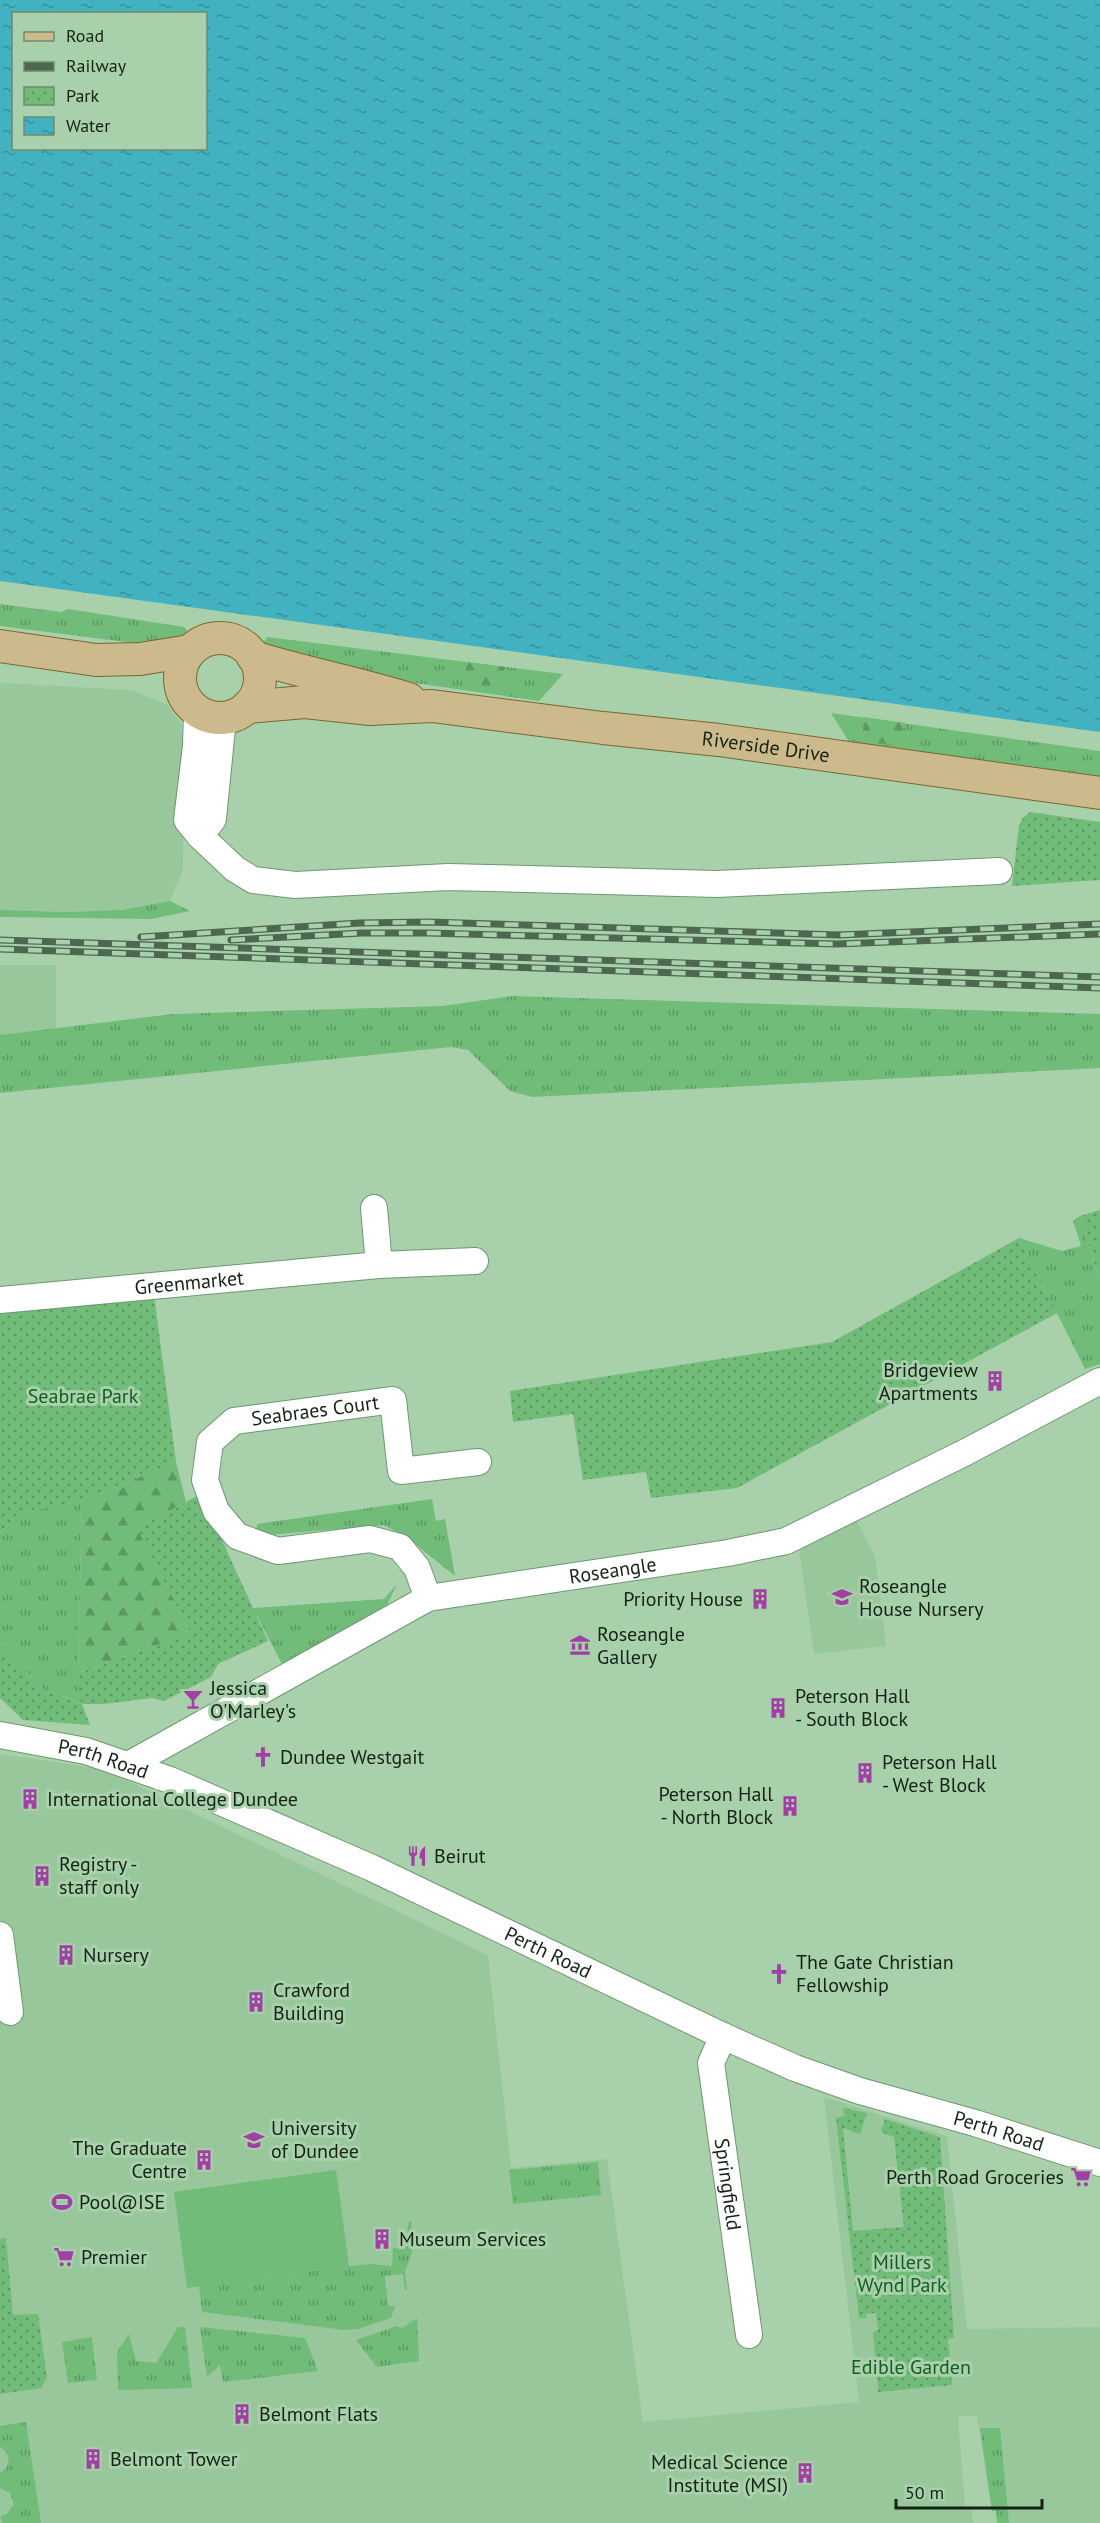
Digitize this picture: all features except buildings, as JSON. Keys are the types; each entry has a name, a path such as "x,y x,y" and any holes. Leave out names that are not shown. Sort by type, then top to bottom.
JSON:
{"main road":[{"name":"Riverside Drive","path":"0,646 96,660 140,659 190,651 206,641 224,638 243,646 253,657 288,668 352,681 432,706"},
{"path":"190,651 181,669 181,686 212,707 255,697 259,684 258,666 253,657"},
{"name":"Riverside Drive","path":"96,660 212,707 305,702 370,708 432,706 603,728 730,741 1100,793"}],"street":[{"path":"212,707 213,819 200,836 235,869 253,880 295,885 448,877 717,884 999,871"},
{"path":"374,1208 379,1265"},
{"name":"Greenmarket","path":"0,1300 379,1265 475,1261"},
{"name":"Roseangle","path":"130,1764 428,1598 719,1555 786,1541 966,1452 1100,1381"},
{"name":"Seabraes Court","path":"428,1598 417,1568 400,1547 370,1539 278,1551 237,1536 216,1511 206,1480 210,1442 234,1421 393,1400 401,1471 478,1462"},
{"name":"Perth Road","path":"0,1735 86,1751 130,1764 170,1780 381,1872 723,2036 795,2068 860,2091 997,2130 1100,2163"},
{"path":"0,1935 10,2012"},
{"name":"Springfield","path":"723,2036 711,2063 749,2335"}],"shaded area":[{"path":"0,683 132,690 168,705 181,724 184,764 183,870 170,901 122,910 66,912 0,910"},
{"path":"0,965 56,965 56,1029 0,1035"},
{"name":"Roseangle House Nursery","path":"856,1519 875,1556 886,1646 814,1654 799,1548"},
{"name":"University of Dundee","path":"0,1754 103,1769 488,1955 511,2168 607,2159 643,2422 859,2402 824,2097 947,2136 967,2329 1100,2327 1100,2523 997,2523 996,2511 992,2511 977,2416 958,2416 965,2507 971,2508 973,2523 0,2523"}],"green space":[{"path":"0,604 61,612 68,609 184,627 187,630 184,637 142,644 0,626"},
{"path":"267,637 563,674 539,701 312,668 265,649 263,643"},
{"path":"467,662 505,667 500,690 463,685"},
{"path":"831,713 1100,751 1100,782 851,745"},
{"path":"864,717 905,723 900,745 862,742"},
{"path":"1030,812 1100,822 1100,880 1012,886 1019,825"},
{"path":"170,901 190,911 151,919 0,917 0,910 66,912 122,910"},
{"path":"511,996 1100,1014 1100,1068 532,1097 510,1091 468,1050 451,1047 0,1093 0,1035 173,1014 443,1006"},
{"path":"1100,1210 1100,1281 1080,1216"},
{"path":"1080,1216 1100,1281 1100,1364 1085,1369 1019,1238 1062,1251 1081,1246 1073,1221"},
{"path":"1019,1238 1057,1313 737,1488 651,1498 646,1472 583,1480 573,1414 513,1422 510,1391 832,1342"},
{"name":"Seabrae Park","path":"154,1295 176,1462 82,1501 19,1513 0,1533 0,1310"},
{"path":"176,1462 186,1502 137,1528 192,1633 78,1673 82,1501"},
{"path":"201,1494 268,1641 218,1664 211,1677 164,1701 152,1698 104,1704 82,1704 90,1725 23,1720 0,1698 0,1644 43,1689 81,1704 78,1673 191,1633 137,1528"},
{"path":"432,1499 436,1521 445,1519 455,1576 405,1536 384,1525 256,1536 257,1524"},
{"path":"82,1501 78,1673 82,1704 43,1689 0,1644 0,1533 19,1513"},
{"path":"397,1584 387,1605 283,1666 253,1608 384,1599"},
{"name":"Millers Wynd Park","path":"843,2108 867,2113 860,2134 843,2128 853,2231 904,2227 894,2137 881,2132 885,2119 940,2137 954,2338 948,2339 952,2385 878,2392 877,2374 872,2374 871,2365 876,2364 873,2332 878,2330 876,2313 866,2314 866,2318 859,2318 836,2118 845,2116"},
{"path":"598,2162 601,2195 513,2204 509,2170"},
{"path":"336,2170 349,2266 187,2288 174,2192"},
{"path":"409,2221 411,2221 412,2253 405,2271 407,2289 405,2290 403,2274 385,2276 388,2306 395,2306 391,2318 358,2329 344,2330 202,2312 199,2286 349,2266 370,2264 392,2266 393,2248 405,2249"},
{"path":"6,2238 13,2315 38,2314 47,2378 41,2388 0,2394 0,2239"},
{"path":"417,2318 419,2361 377,2367 356,2340 397,2326 402,2328"},
{"path":"178,2327 185,2327 192,2388 118,2390 117,2352 129,2334 136,2361 156,2363"},
{"path":"200,2327 305,2338 318,2371 223,2382 220,2365 207,2377"},
{"path":"92,2337 97,2380 68,2383 62,2342"},
{"path":"26,2422 41,2523 2,2523 1,2516 7,2514 14,2504 10,2493 0,2488 0,2473 7,2467 9,2460 0,2447 0,2426"},
{"path":"980,2428 1000,2428 1009,2523 997,2523 996,2511 992,2511"}],"water":[{"path":"0,0 1100,0 1100,732 0,581"}],"railway":[{"path":"141,937 360,923 429,922 839,935 1100,924"},
{"path":"231,940 362,933 428,933 837,944 1100,934"},
{"path":"0,940 1100,977"},
{"path":"0,949 1100,988"}],"place":[{"name":"Bridgeview Apartments","path":"995,1381"},
{"name":"Roseangle House Nursery","path":"842,1597"},
{"name":"Priority House","path":"760,1599"},
{"name":"Roseangle Gallery","path":"580,1645"},
{"name":"Jessica O'Marley's","path":"193,1699"},
{"name":"Peterson Hall - South Block","path":"778,1708"},
{"name":"Dundee Westgait","path":"263,1757"},
{"name":"Peterson Hall - West Block","path":"865,1773"},
{"name":"International College Dundee","path":"30,1799"},
{"name":"Peterson Hall - North Block","path":"790,1806"},
{"name":"Beirut","path":"417,1856"},
{"name":"Registry - staff only","path":"42,1876"},
{"name":"Nursery","path":"66,1955"},
{"name":"The Gate Christian Fellowship","path":"779,1974"},
{"name":"Crawford Building","path":"256,2002"},
{"name":"University of Dundee","path":"254,2140"},
{"name":"The Graduate Centre","path":"204,2160"},
{"name":"Perth Road Groceries","path":"1081,2177"},
{"name":"Pool@ISE","path":"62,2202"},
{"name":"Museum Services","path":"382,2239"},
{"name":"Premier","path":"64,2257"},
{"name":"Belmont Flats","path":"242,2414"},
{"name":"Belmont Tower","path":"93,2459"},
{"name":"Medical Science Institute (MSI)","path":"805,2473"}],"park label":[{"name":"Edible Garden","path":"911,2367"}]}
